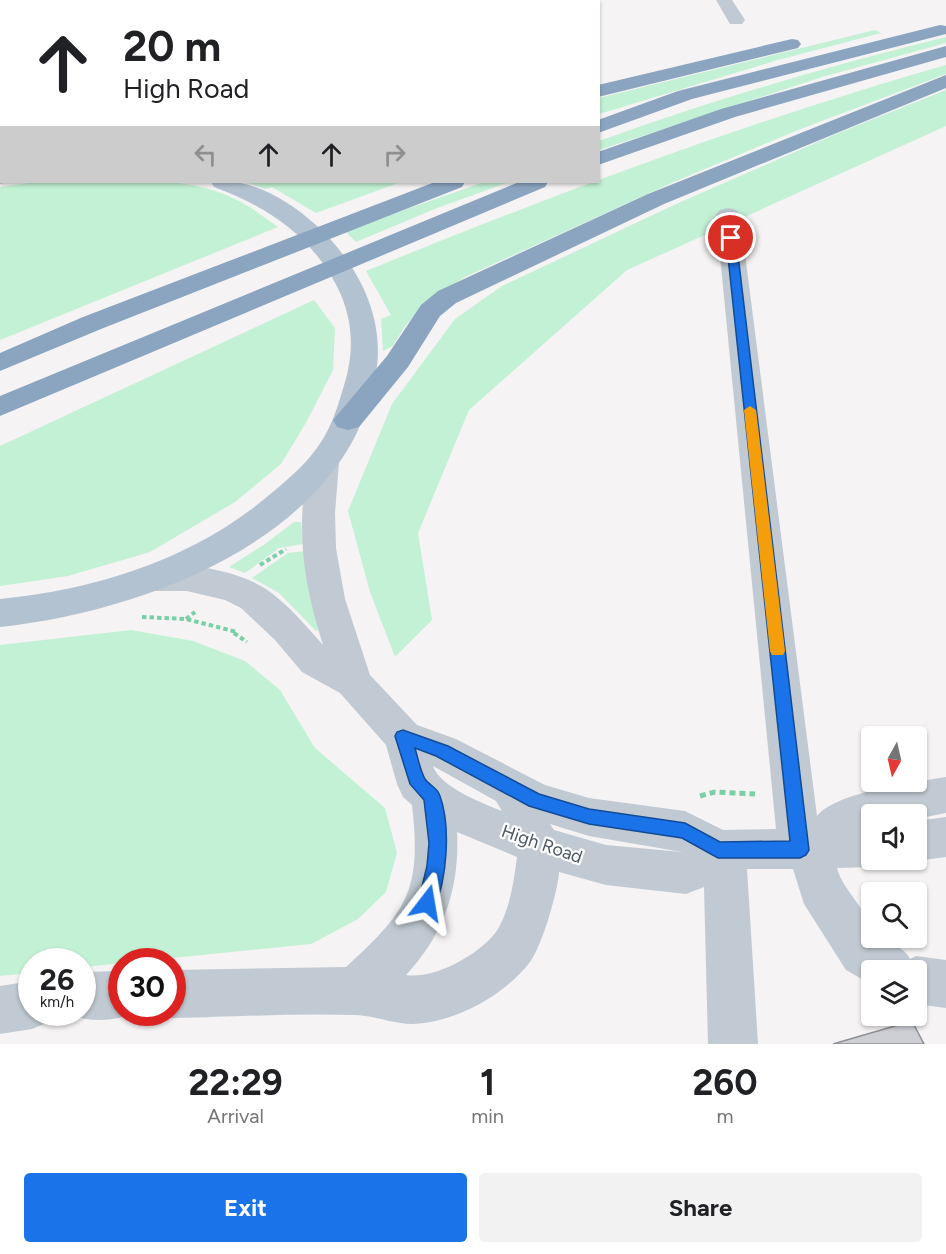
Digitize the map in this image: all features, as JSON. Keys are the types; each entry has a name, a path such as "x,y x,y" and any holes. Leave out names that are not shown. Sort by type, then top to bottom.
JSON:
{"highway":[{"path":"600,126 685,95 870,46 946,29"},
{"path":"600,91 804,41"},
{"path":"600,158 728,113 946,51"},
{"path":"348,420 398,361 430,311 447,297 656,199 946,81"},
{"path":"0,363 92,323 451,183"},
{"path":"0,406 535,183"}],"main road":[{"path":"0,613 95,598 153,578 206,554 279,507 324,462 348,420 362,378 367,341 362,313 346,279 322,243 293,216 267,199 225,183"}],"street":[{"path":"724,0 736,20"},
{"path":"728,215 794,796 820,890 862,954 873,960"},
{"name":"High Road","path":"324,462 319,495 318,545 326,598 352,682"},
{"name":"High Road","path":"153,578 187,578 234,589 255,599 288,630 315,661 352,682 403,736 442,751 535,801 589,816 685,831 721,850 861,847"},
{"name":"High Road","path":"403,736 418,784 432,797 470,818 540,846 606,865 686,873 702,867 721,850"},
{"path":"186,994 356,991 411,999 440,996 469,983 492,967 514,944 536,886 540,846 532,835 525,813 512,790"},
{"path":"809,849 839,821 882,807 946,795"},
{"path":"356,991 408,939 424,915 436,866 437,833 432,797"},
{"path":"927,840 946,837"},
{"path":"721,850 733,1044"},
{"path":"927,981 946,984"},
{"path":"0,1010 18,1007"}],"path":[{"path":"133,618 186,619"},
{"path":"695,798 715,792 794,796"}],"green space":[{"path":"875,30 881,33 778,60 600,114 600,98"},
{"path":"946,37 946,43 822,77 600,150 600,141 728,98"},
{"path":"946,65 946,74 798,130 674,182 465,277 430,299 405,326 393,346 383,351 381,319 391,315 366,271 509,214 592,183 600,183 600,180 653,160 872,87"},
{"path":"946,90 946,126 627,270 469,410 418,533 432,620 395,657 370,592 348,511 392,404 455,319 502,286 674,205 836,134"},
{"path":"28,183 176,183 212,190 235,199 278,227 0,340 0,187"},
{"path":"250,183 398,183 316,213 272,187 265,189"},
{"path":"481,183 506,183 437,208 356,242 345,231"},
{"path":"314,300 335,328 333,370 307,421 281,464 235,502 150,552 68,576 0,586 0,446"},
{"path":"294,522 301,522 303,544 279,548 245,573 229,567 265,544"},
{"path":"304,551 326,628 316,631 279,593 252,578 288,553"},
{"path":"131,630 193,641 245,661 280,690 315,748 385,808 397,853 386,892 358,919 311,944 186,957 186,948 108,948 108,964 96,966 96,948 18,948 18,974 0,976 0,645"}],"building":[{"path":"895,1026 915,1026 924,1044 833,1044"}],"slow traffic":[{"path":"750,410 777,651"}],"route":[{"path":"427,903 436,866 438,843 432,797 418,784 403,736 442,751 535,801 589,816 685,831 718,850 800,850 731,238"}]}
